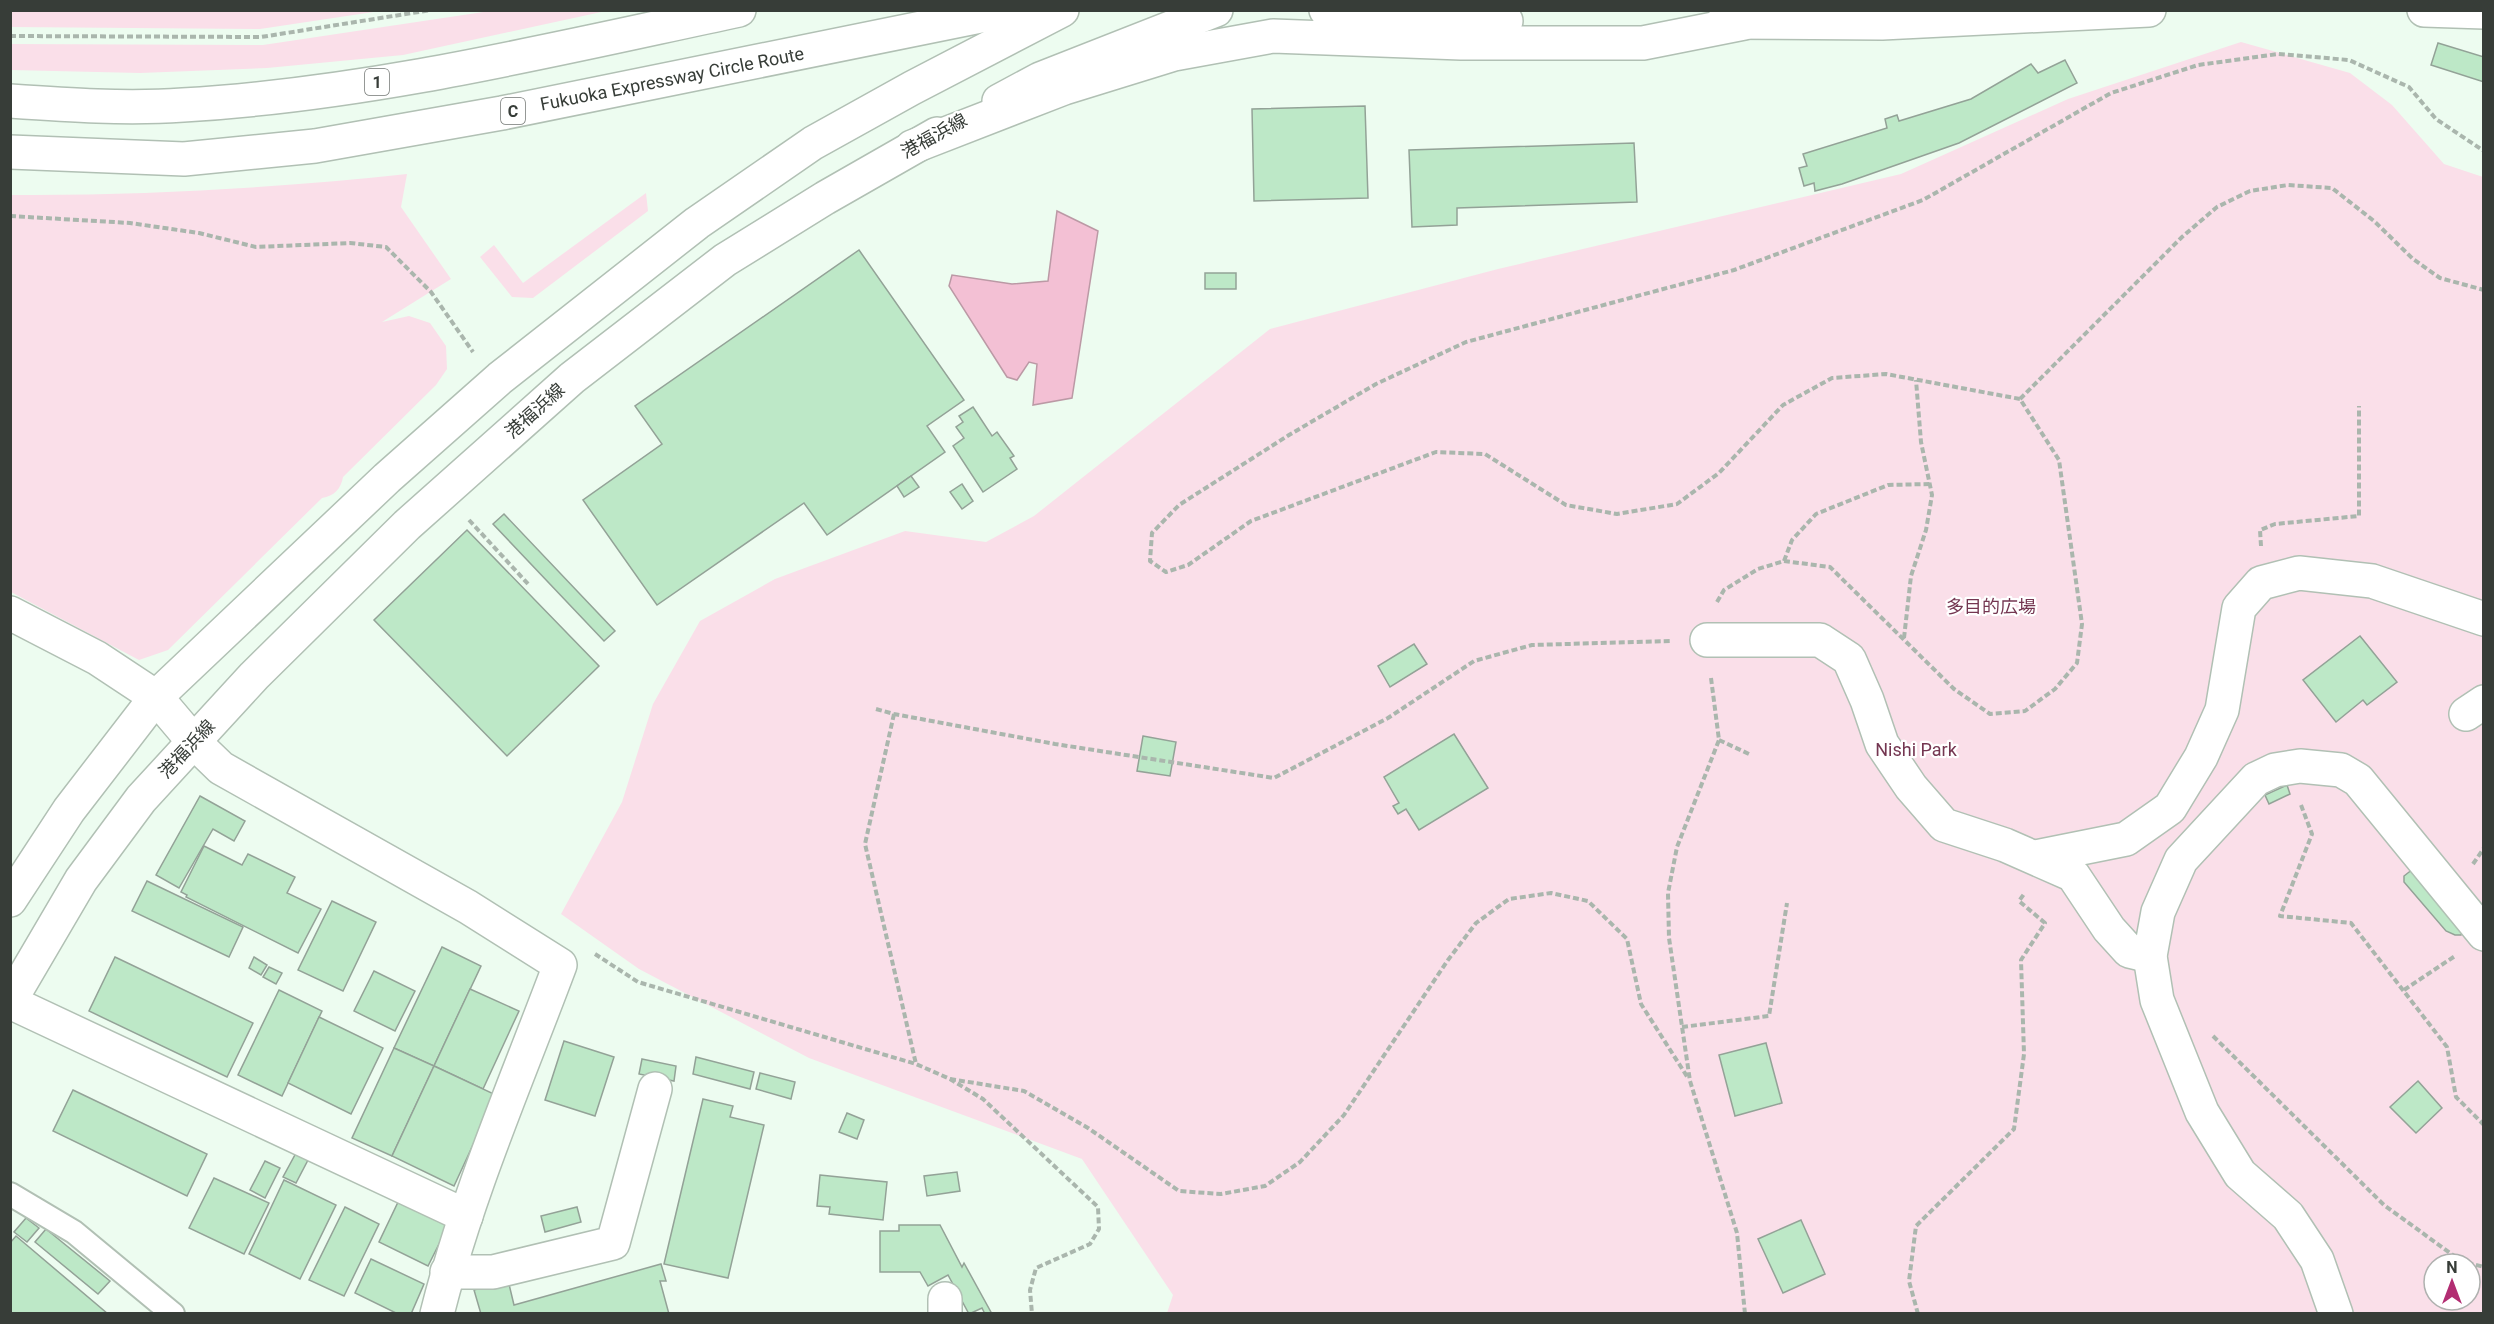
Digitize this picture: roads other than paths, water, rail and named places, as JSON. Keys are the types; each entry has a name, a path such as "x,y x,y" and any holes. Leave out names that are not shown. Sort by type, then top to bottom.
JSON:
{"main road":[{"name":"1","path":"10,101 69,105 182,105 306,94 490,63 739,10"},
{"name":"Fukuoka Expressway Circle Route","path":"10,152 184,159 315,146 536,106 1010,10"},
{"path":"10,900 69,810 156,697 387,478 500,378 697,223 813,143 912,88 1062,10"},
{"name":"港福浜線","path":"10,1001 81,880 141,799 254,676 407,525 572,378 725,260 912,147 1040,79 1216,10"},
{"path":"1326,10 1467,21 1744,22 1882,22 2149,10"},
{"path":"2424,10 2484,12"},
{"path":"912,147 1064,88 1163,57 1273,36 1461,43 1643,43 1744,22"},
{"path":"2036,857 2126,838 2170,808 2201,757 2222,710 2239,608 2261,583 2299,573 2372,581 2484,619"},
{"path":"10,613 97,658 156,697 194,742 221,768 468,907 560,965 466,1216 447,1272 437,1314"},
{"path":"1707,640 1820,640 1849,659 1867,700 1882,744 1911,787 1944,825 2036,857 2073,875 2109,929 2128,951 2150,956"},
{"path":"2336,1314 2317,1260 2288,1216 2240,1174 2202,1112 2157,1000 2150,956 2158,912 2181,860 2256,779 2275,770 2300,766 2335,769 2358,780 2474,943"},
{"path":"10,1001 466,1216"},
{"path":"447,1272 493,1272 613,1243 655,1089"}],"lane":[{"path":"10,1194 74,1232 173,1314"}],"park label":[{"name":"多目的広場","path":"1991,607"},
{"name":"Nishi Park","path":"1916,750"}]}
